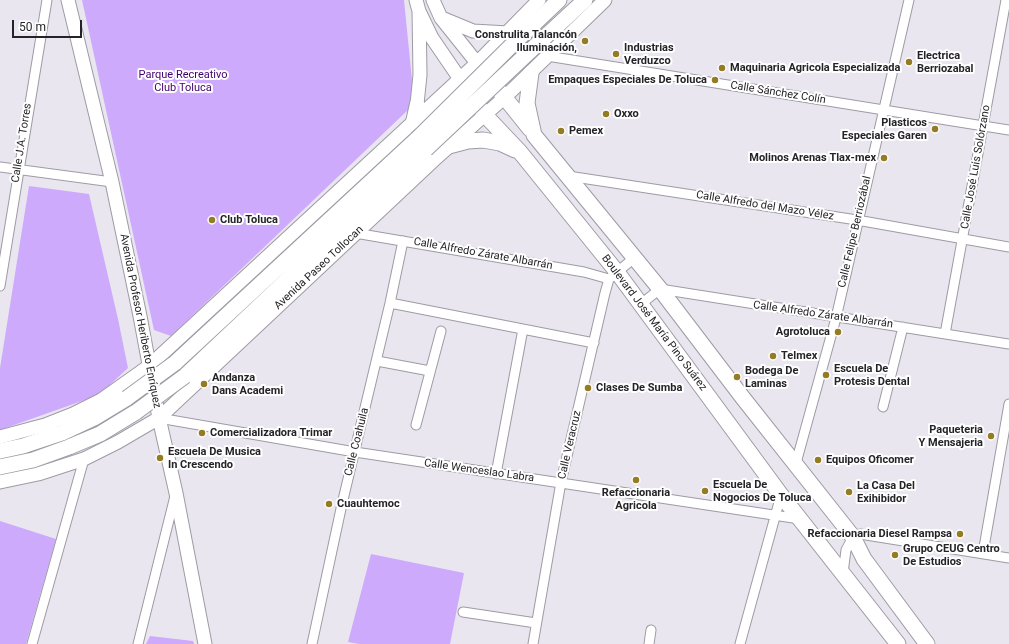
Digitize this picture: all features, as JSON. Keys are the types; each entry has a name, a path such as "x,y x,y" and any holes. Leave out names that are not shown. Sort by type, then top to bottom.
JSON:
{"highway":[{"name":"Avenida Paseo Tollocan","path":"0,467 33,460 100,434 136,412 185,376 422,144 513,33 559,0"},
{"name":"Avenida Paseo Tollocan","path":"0,451 23,446 62,433 94,418 127,398 175,363 422,144 530,51 585,0"},
{"path":"477,63 534,134"},
{"path":"533,70 527,103 530,124 534,134"},
{"name":"Boulevard José María Pino Suárez","path":"460,79 485,114 520,152 613,275 641,304 781,495 893,641"},
{"name":"Boulevard José María Pino Suárez","path":"534,134 660,289 742,398 796,463 853,537 864,559 927,644"},
{"path":"454,142 483,140 500,143 520,152"}],"main road":[{"name":"Avenida Profesor Heriberto Enríquez","path":"68,0 112,182 159,418 176,493 205,644"},
{"path":"433,0 441,18 477,63"},
{"name":"Avenida Paseo Tollocan","path":"422,107 460,79 513,33 539,0"},
{"name":"Avenida Paseo Tollocan","path":"0,482 38,474 84,459 118,442 159,418 355,233 505,97 605,0"},
{"path":"0,437 73,414 101,400 149,366 413,122 422,107 417,6"},
{"name":"Boulevard José María Pino Suárez","path":"417,6 432,38 460,79"},
{"path":"441,18 474,31 513,33 506,44 508,55 520,66 533,70"},
{"path":"422,107 442,108 454,114 461,126 454,142"}],"street":[{"name":"Calle J.A. Torres","path":"0,286 18,169 47,0"},
{"name":"Calle Felipe Berriozábal","path":"796,463 836,318 857,220 909,0"},
{"name":"Calle José Luis Solórzano","path":"945,334 1006,0"},
{"name":"Calle Sánchez Colín","path":"547,56 1009,130"},
{"path":"0,167 112,182"},
{"name":"Calle Alfredo del Mazo Vélez","path":"568,176 857,220 1009,247"},
{"name":"Calle Alfredo Zárate Albarrán","path":"355,233 584,272 613,275"},
{"name":"Calle Coahuila","path":"312,644 342,504 390,303 403,241"},
{"path":"613,275 634,258"},
{"name":"Calle Veracruz","path":"533,644 561,482 594,343 613,275"},
{"path":"641,304 660,289"},
{"name":"Calle Alfredo Zárate Albarrán","path":"660,289 836,318 903,326 1009,344"},
{"path":"390,303 594,343"},
{"path":"883,407 903,326"},
{"path":"496,474 523,329"},
{"path":"416,425 441,331"},
{"path":"376,361 430,371"},
{"path":"983,553 1009,404"},
{"name":"Calle Wenceslao Labra","path":"159,418 355,452 800,519"},
{"path":"32,644 84,459"},
{"path":"138,644 176,493"},
{"path":"740,644 781,495"},
{"path":"842,573 846,550 853,537 860,534 1009,558"},
{"path":"463,612 536,623"},
{"path":"649,644 651,630"}],"green space":[{"name":"Club Toluca","path":"82,0 404,0 413,90 409,109 171,336 154,330"},
{"path":"29,186 89,194 128,368 99,395 0,430 0,368"},
{"path":"0,521 56,539 26,644 0,644"},
{"path":"371,554 464,573 450,644 359,644 348,642"},
{"path":"150,636 193,641 194,644 146,644"}],"place":[{"name":"Construlita Talancón Iluminación,","path":"585,41"},
{"name":"Industrias Verduzco","path":"616,54"},
{"name":"Electrica Berriozabal","path":"909,62"},
{"name":"Maquinaria Agricola Especializada","path":"722,68"},
{"name":"Empaques Especiales De Toluca","path":"715,80"},
{"name":"Oxxo","path":"606,114"},
{"name":"Plasticos Especiales Garen","path":"935,129"},
{"name":"Pemex","path":"561,131"},
{"name":"Molinos Arenas Tlax-mex","path":"884,158"},
{"name":"Club Toluca","path":"212,220"},
{"name":"Agrotoluca","path":"838,332"},
{"name":"Telmex","path":"773,356"},
{"name":"Escuela De Protesis Dental","path":"826,375"},
{"name":"Bodega De Laminas","path":"737,377"},
{"name":"Andanza Dans Academi","path":"204,384"},
{"name":"Clases De Sumba","path":"588,388"},
{"name":"Comercializadora Trimar","path":"202,433"},
{"name":"Paqueteria Y Mensajeria","path":"991,436"},
{"name":"Escuela De Musica In Crescendo","path":"160,458"},
{"name":"Equipos Oficomer","path":"818,460"},
{"name":"Refaccionaria Agricola","path":"636,480"},
{"name":"Escuela De Nogocios De Toluca","path":"705,491"},
{"name":"La Casa Del Exihibidor","path":"849,492"},
{"name":"Cuauhtemoc","path":"329,504"},
{"name":"Refaccionaria Diesel Rampsa","path":"960,534"},
{"name":"Grupo CEUG Centro De Estudios","path":"895,555"}],"park label":[{"name":"Parque Recreativo Club Toluca","path":"183,81"}]}
